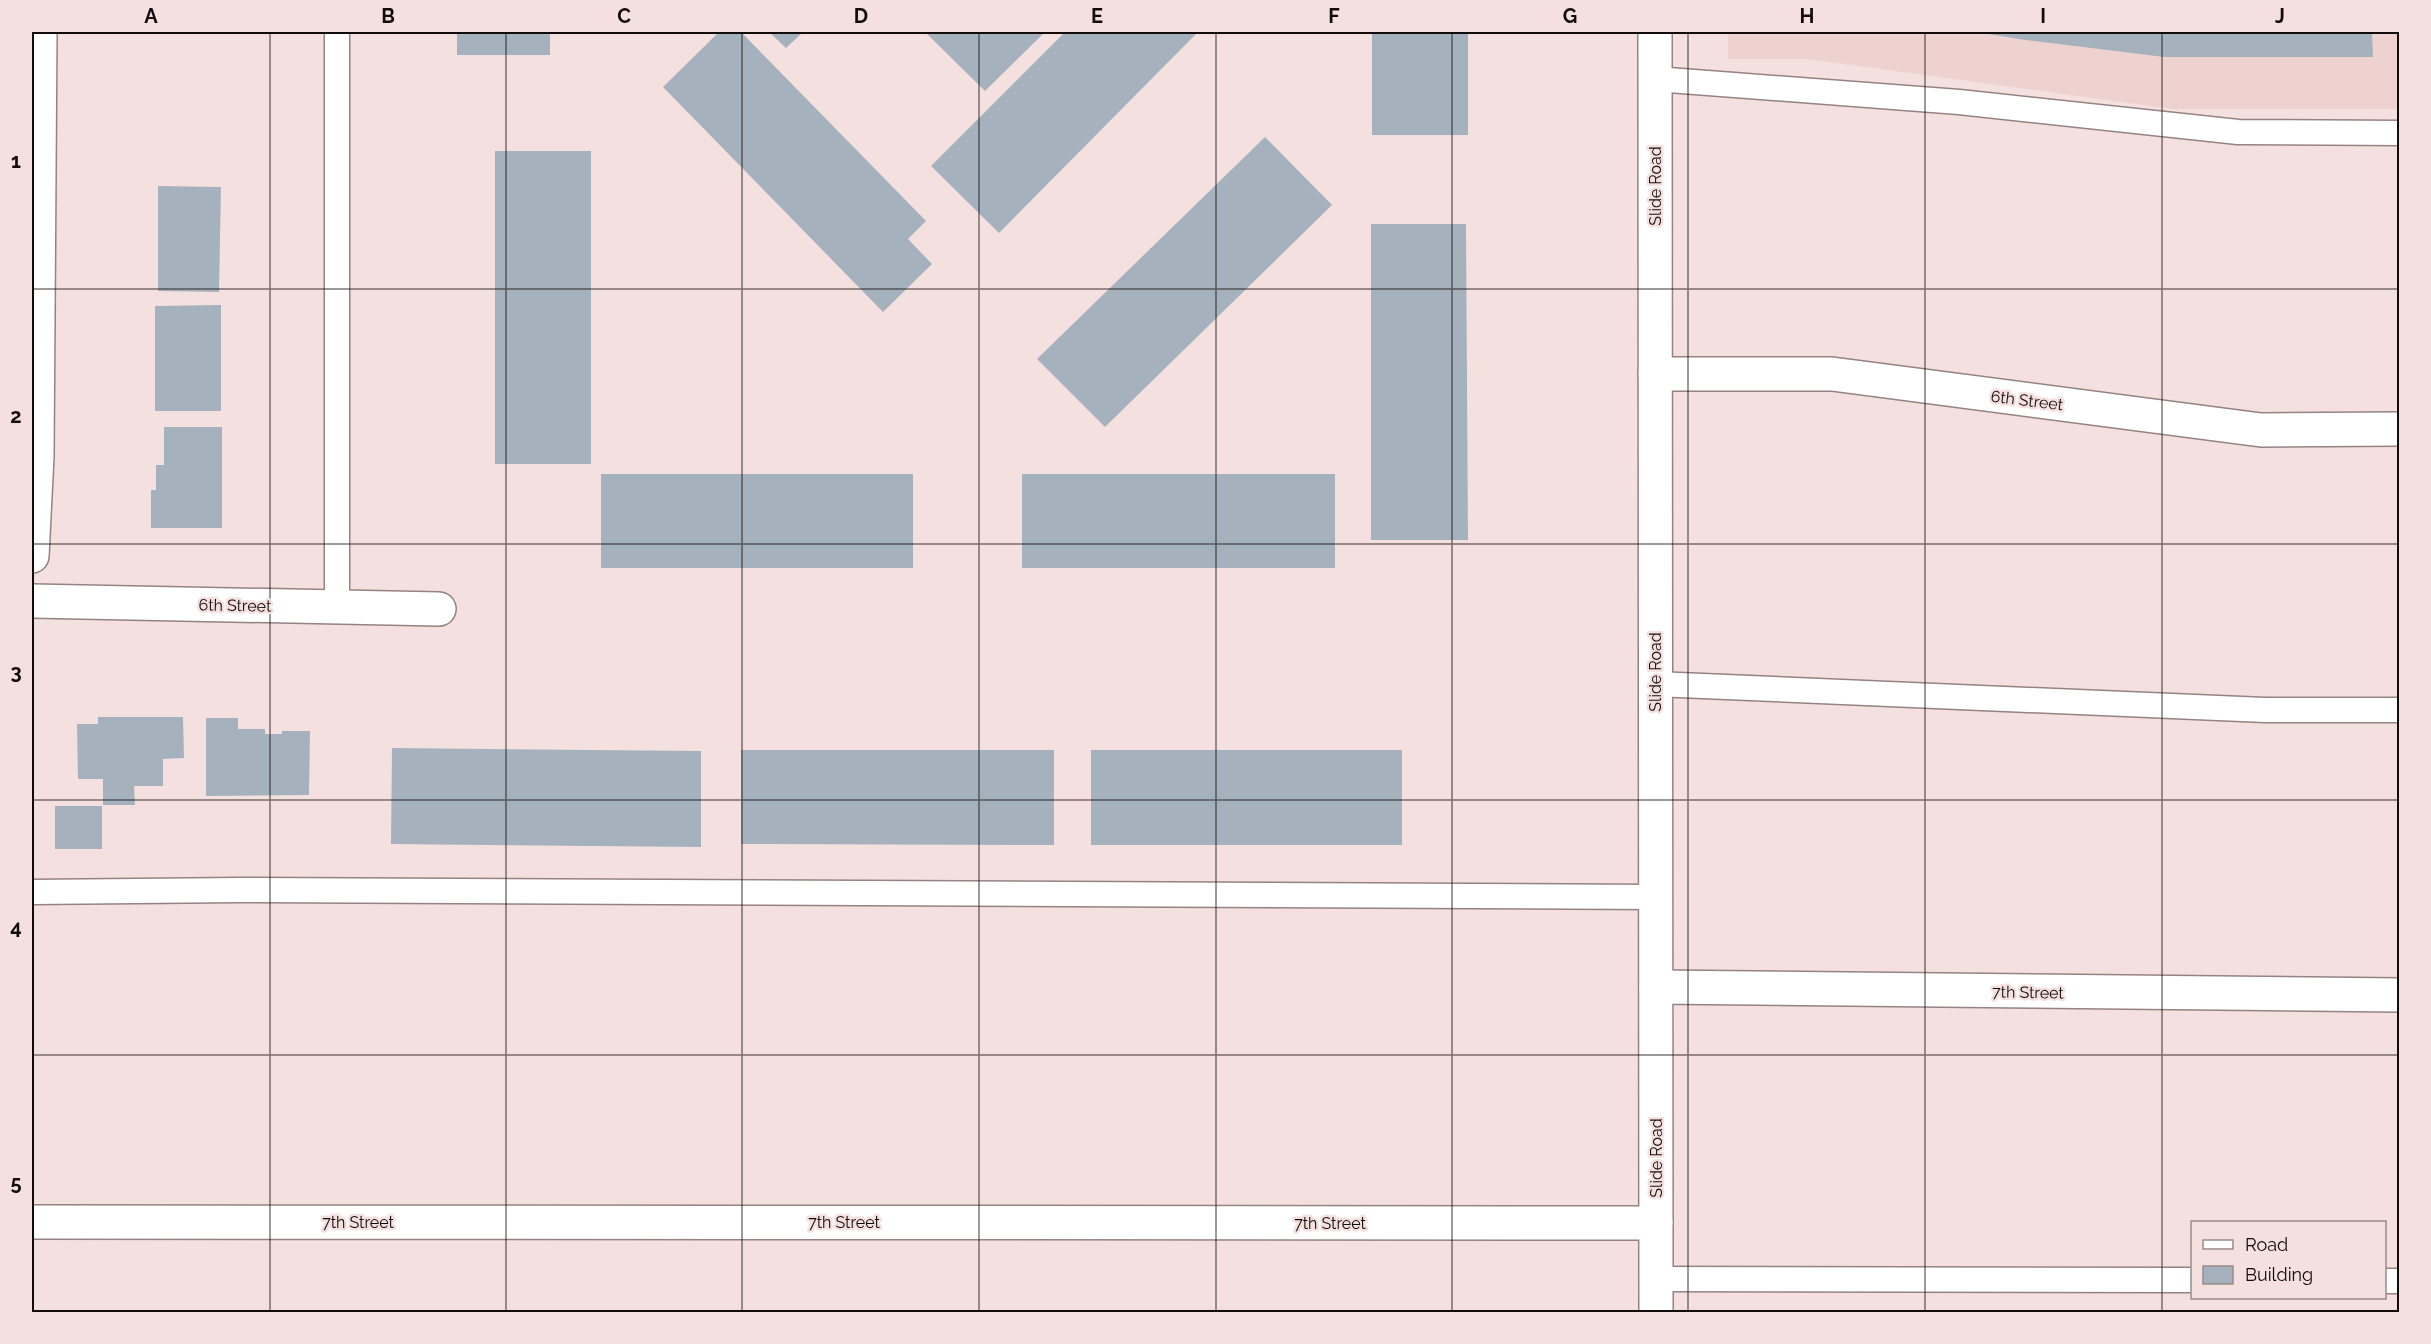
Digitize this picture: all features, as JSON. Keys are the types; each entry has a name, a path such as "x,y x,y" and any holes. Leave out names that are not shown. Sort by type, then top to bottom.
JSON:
{"street":[{"path":"32,556 37,456 34,198 40,32"},
{"name":"Slide Road","path":"1654,32 1656,1312"},
{"name":"6th Street","path":"1655,374 1832,374 2261,430 2400,429"},
{"name":"6th Street","path":"32,601 439,609"},
{"name":"7th Street","path":"1656,987 2400,995"},
{"name":"7th Street","path":"32,1222 1656,1223"}],"lane":[{"path":"337,32 337,607"},
{"path":"1654,79 1959,102 2238,132 2400,133"},
{"path":"1655,684 2265,710 2400,710"},
{"path":"32,892 264,890 1655,897"},
{"path":"1656,1279 2191,1280"}],"shaded area":[{"path":"1728,32 2399,32 2399,109 2172,109 1807,59 1728,59"}],"building":[{"path":"457,32 550,32 550,55 457,55"},
{"path":"719,32 741,32 926,221 908,239 932,264 883,312 663,87"},
{"path":"769,32 803,32 786,48"},
{"path":"925,32 1045,32 985,91"},
{"path":"1065,32 1198,32 999,233 931,166"},
{"path":"1372,32 1468,32 1468,135 1372,135"},
{"path":"1976,32 2372,32 2373,57 2164,57"},
{"path":"1265,137 1332,205 1105,427 1037,359"},
{"path":"495,151 591,151 591,464 495,464"},
{"path":"158,186 221,187 219,292 158,291"},
{"path":"1371,224 1466,224 1468,540 1371,540"},
{"path":"221,305 221,411 155,411 155,306"},
{"path":"164,427 222,427 222,528 151,528 151,490 156,490 156,465 164,465"},
{"path":"601,474 913,474 913,568 601,568"},
{"path":"1022,474 1335,474 1335,568 1022,568"},
{"path":"98,717 183,717 184,758 163,759 163,786 134,786 135,805 103,805 103,779 78,779 77,724 98,724"},
{"path":"206,718 238,718 238,729 265,729 265,734 282,734 282,731 310,731 309,795 206,796"},
{"path":"392,748 701,751 701,847 391,844"},
{"path":"741,750 1054,750 1054,845 741,844"},
{"path":"1091,750 1402,750 1402,845 1091,845"},
{"path":"55,806 102,806 102,849 55,849"}]}
